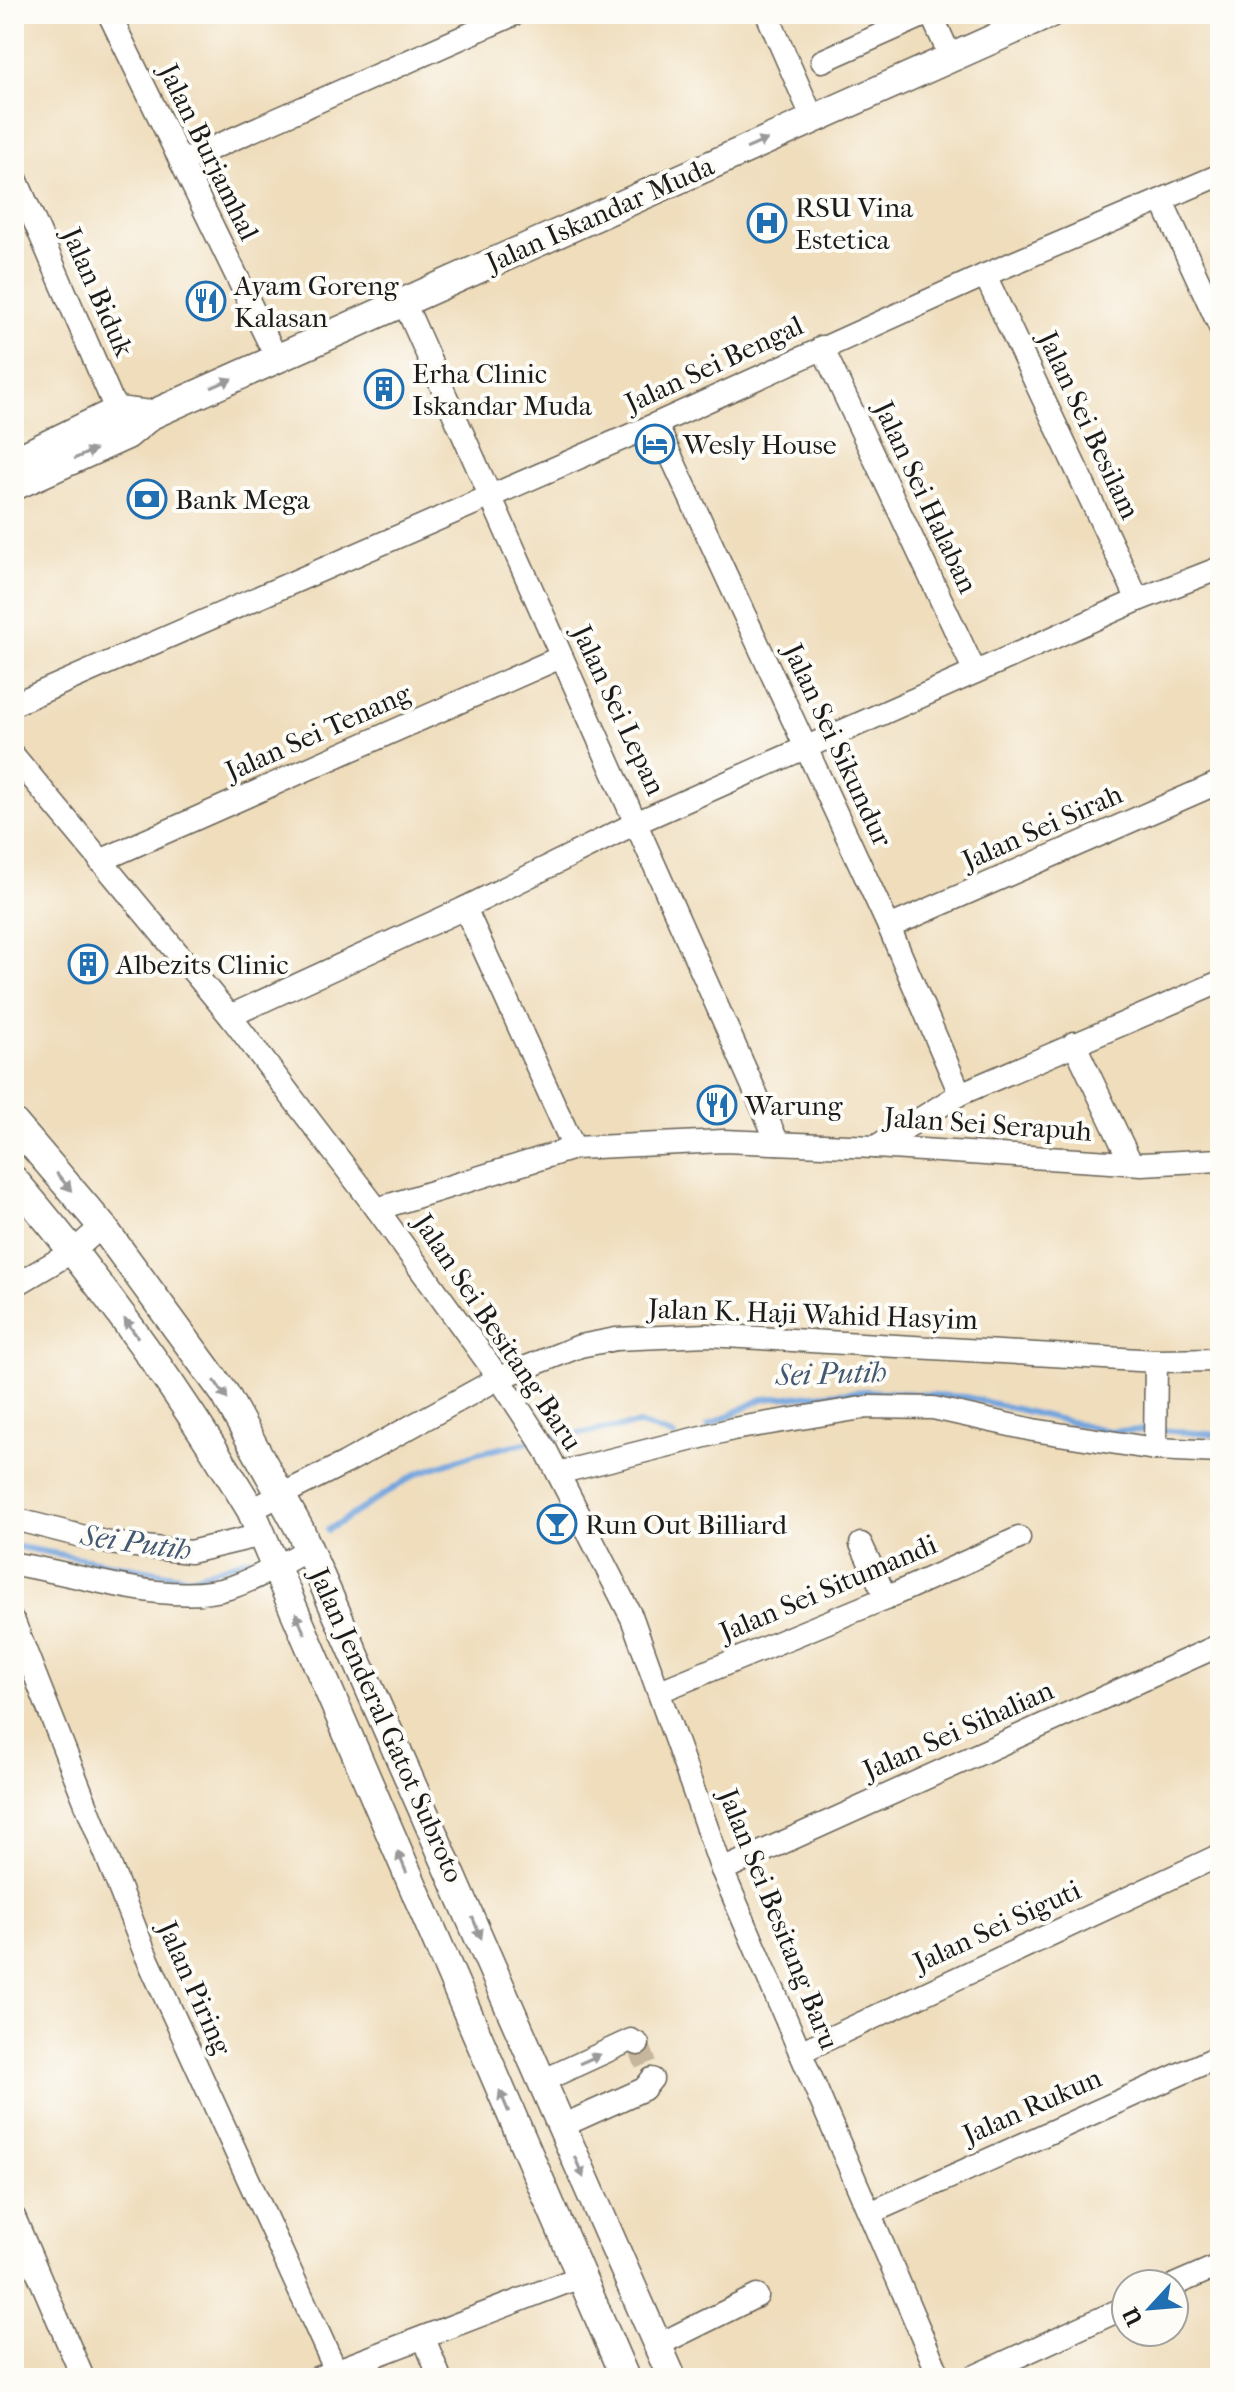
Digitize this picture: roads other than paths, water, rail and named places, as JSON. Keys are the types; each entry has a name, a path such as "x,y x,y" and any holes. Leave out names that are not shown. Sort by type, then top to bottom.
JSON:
{"main road":[{"name":"Jalan Iskandar Muda","path":"14,461 151,415 1049,14"},
{"name":"Jalan Iskandar Muda","path":"14,486 122,423"},
{"name":"Jalan Jenderal Gatot Subroto","path":"14,1123 102,1226 225,1394 280,1493 309,1549 672,2378"},
{"name":"Jalan Jenderal Gatot Subroto","path":"14,1180 75,1250 202,1427 256,1522 625,2378"},
{"path":"580,2277 618,2260"}],"street":[{"path":"181,162 515,14"},
{"path":"767,14 813,119"},
{"path":"822,61 929,14 951,58"},
{"name":"Jalan Burjamhal","path":"111,15 277,359"},
{"name":"Jalan Biduk","path":"14,174 122,423"},
{"name":"Jalan Sei Bengal","path":"14,704 656,424 985,275 1220,175"},
{"path":"1162,201 1220,327"},
{"name":"Jalan Sei Besilam","path":"985,275 1138,600"},
{"name":"Jalan Sei Lepan","path":"404,302 561,657 638,822 778,1143"},
{"name":"Jalan Sei Halaban","path":"822,347 975,672"},
{"name":"Jalan Sei Sikundur","path":"656,424 889,927 960,1094"},
{"path":"230,1016 465,908 638,822 1138,600 1220,568"},
{"name":"Jalan Sei Tenang","path":"100,861 561,657"},
{"name":"Jalan Sei Besitang Baru","path":"14,756 230,1016 377,1209 499,1378 546,1450 632,1618 722,1870 940,2378"},
{"name":"Jalan Sei Sirah","path":"889,927 1220,782"},
{"path":"465,908 574,1148"},
{"path":"875,1147 960,1094 1220,982"},
{"path":"1074,1043 1131,1163"},
{"name":"Jalan Sei Serapuh","path":"377,1209 574,1148 723,1141 1131,1163 1220,1160"},
{"path":"14,1286 75,1250 102,1226"},
{"name":"Jalan K. Haji Wahid Hasyim","path":"14,1519 109,1543 190,1552 256,1522 280,1493 345,1463 499,1378 580,1346 652,1335 707,1335 1156,1361 1220,1360"},
{"path":"1156,1361 1156,1436"},
{"path":"558,1473 733,1429 868,1407 933,1408 1033,1430 1156,1436 1220,1452"},
{"name":"Jalan Sei Situmandi","path":"660,1691 886,1598 1019,1538"},
{"path":"861,1544 886,1598"},
{"path":"14,1564 158,1591 194,1594 233,1587 309,1549"},
{"name":"Jalan Piring","path":"14,1622 145,1953 326,2375"},
{"name":"Jalan Sei Sihalian","path":"722,1870 1220,1645"},
{"name":"Jalan Sei Siguti","path":"800,2052 1220,1855"},
{"path":"542,2081 631,2040 638,2044"},
{"name":"Jalan Rukun","path":"870,2213 1220,2056"},
{"path":"562,2126 644,2089 652,2079"},
{"path":"14,2217 83,2378"},
{"path":"1190,2278 1220,2265"},
{"path":"326,2375 580,2277"},
{"path":"658,2345 757,2296"},
{"path":"971,2378 1110,2314"},
{"path":"424,2338 440,2378"}],"waterway":[{"name":"Sei Putih","path":"708,1426 762,1399 866,1391 966,1397 1108,1431 1149,1430"},
{"name":"Sei Putih","path":"545,1439 639,1424 674,1436"},
{"name":"Sei Putih","path":"1160,1430 1220,1435"},
{"name":"Sei Putih","path":"328,1530 418,1473 478,1453 534,1441"},
{"name":"Sei Putih","path":"14,1546 190,1578 250,1558"}],"tunnel":[{"path":"638,2044 652,2079"}],"place":[{"name":"RSU Vina Estetica","path":"767,223"},
{"name":"Ayam Goreng Kalasan","path":"206,301"},
{"name":"Erha Clinic Iskandar Muda","path":"384,389"},
{"name":"Wesly House","path":"655,444"},
{"name":"Bank Mega","path":"147,499"},
{"name":"Albezits Clinic","path":"88,964"},
{"name":"Warung","path":"717,1105"},
{"name":"Run Out Billiard","path":"557,1524"}]}
